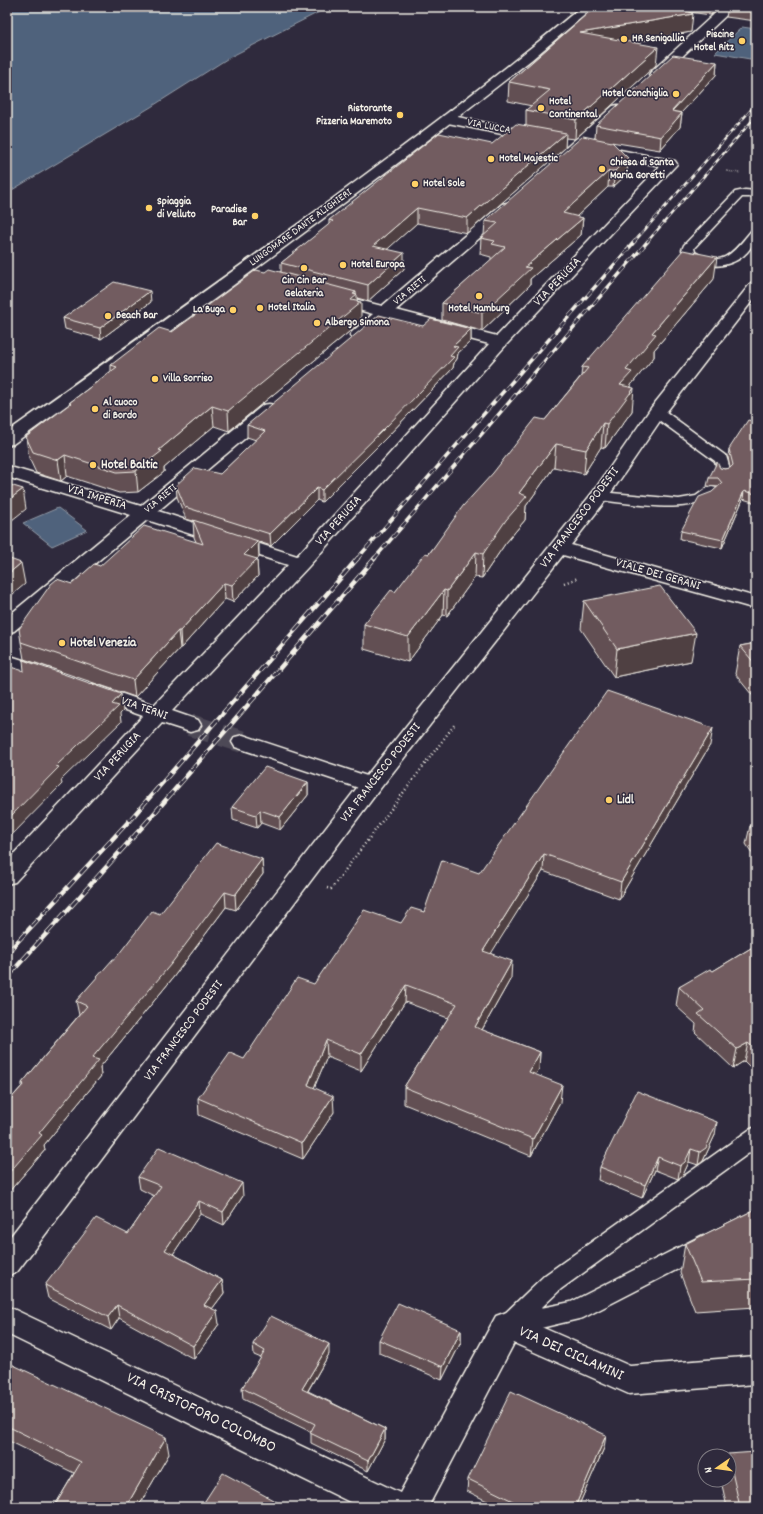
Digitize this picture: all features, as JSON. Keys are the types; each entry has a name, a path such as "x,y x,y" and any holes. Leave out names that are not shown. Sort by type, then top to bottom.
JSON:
{"street":[{"name":"LUNGOMARE DANTE ALIGHIERI","path":"7,440 239,274 448,119 555,35 588,7"},
{"path":"644,85 729,7"},
{"path":"554,166 570,144 628,100"},
{"name":"VIA LUCCA","path":"448,119 545,139"},
{"name":"VIA PERUGIA","path":"7,876 301,563 500,342 670,164 570,144"},
{"name":"VIA RIETI","path":"344,347 518,197"},
{"path":"239,274 258,279"},
{"name":"VIA FRANCESCO PODESTI","path":"7,1263 371,784 600,496 657,412 756,286"},
{"path":"316,294 500,342"},
{"name":"VIA RIETI","path":"7,626 278,402"},
{"name":"VIA IMPERIA","path":"7,471 301,563"},
{"name":"VIALE DEI GERANI","path":"559,548 756,603"},
{"name":"VIA TERNI","path":"7,661 190,725"},
{"path":"243,742 371,784"},
{"name":"VIA CRISTOFORO COLOMBO","path":"7,1319 395,1507"},
{"path":"410,1507 507,1326"},
{"name":"VIA DEI CICLAMINI","path":"507,1326 629,1380 756,1370"}],"lane":[{"path":"756,194 739,194 688,247 688,250 693,256 705,260 728,260 734,258 756,232"},
{"path":"657,412 721,459 724,472"},
{"path":"600,496 679,503 700,499 712,492"},
{"path":"507,1326 553,1282 756,1136"},
{"path":"507,1326 575,1312 721,1236"}],"path":[{"path":"562,584 568,580 584,577"},
{"path":"300,879 331,889 459,718"}],"water":[{"path":"7,7 329,7 230,57 151,107 7,193"},
{"name":"Piscine Hotel Ritz","path":"742,27 756,29 756,54 750,59 715,53"},
{"path":"58,508 87,530 52,546 23,523"}],"building":[{"path":"595,7 681,7 693,14 580,33 658,47 576,120 526,110 550,90 509,82"},
{"path":"673,55 717,62 672,111 682,113 661,137 596,125"},
{"path":"516,124 566,133 467,218 417,208 373,246 404,253 368,285 281,263 333,221 329,220 439,133 492,144"},
{"path":"583,136 612,142 628,158 615,171 609,171 563,213 583,218 525,267 531,268 482,313 442,303 505,247 492,244 495,241 481,238 498,223 485,221"},
{"path":"683,250 717,257 652,333 656,334 626,370 632,372 620,385 634,388 607,424 603,423 586,450 556,444 519,493 527,496 506,520 483,554 476,552 447,591 444,590 408,637 364,624 391,590 395,592 425,553 429,554 463,506 493,473 536,418 545,420 588,368 582,367"},
{"path":"269,269 356,292 353,294 357,295 351,300 361,302 228,411 212,406 159,450 162,451 136,471 117,472 65,455 58,460 33,452 26,437 117,367 111,365 159,328 172,332 256,270 265,272"},
{"path":"114,282 150,291 100,328 63,318"},
{"path":"379,315 423,326 431,319 471,329 453,346 458,347 450,356 454,357 385,428 322,490 317,488 270,534 185,507 176,485 195,468 220,474 265,431 247,425"},
{"path":"748,420 756,422 756,494 744,491 723,540 681,531 699,497 712,492 722,483 718,478 709,478 717,462 720,468 725,469 730,468 733,465 729,449"},
{"path":"7,484 23,489 7,501"},
{"path":"193,520 258,541 244,555 257,559 232,585 224,583 133,680 21,642 19,629 51,584 57,579 72,584 94,564 100,566 144,526 203,544"},
{"path":"7,558 21,563 7,575"},
{"path":"660,586 696,633 617,649 584,601"},
{"path":"756,643 756,665 740,646"},
{"path":"23,660 121,694 112,704 119,706 56,766 59,767 7,820 7,666 24,671"},
{"path":"607,691 713,728 621,882 544,854 483,951 512,961 475,1027 540,1052 529,1072 562,1085 533,1139 404,1087 457,1004 406,985 361,1054 326,1040 308,1085 333,1096 302,1143 198,1098 230,1053 244,1059 297,978 314,984 364,910 401,923 411,908 424,912 442,860 479,873"},
{"path":"265,767 308,782 280,817 260,810 256,815 232,807"},
{"path":"756,825 756,835 750,826"},
{"path":"216,843 262,859 235,895 225,892 171,964 92,1058 99,1060 39,1133 42,1135 7,1175 7,1103 87,1006 76,1001 113,959 115,959 152,911 160,914"},
{"path":"756,945 756,1050 748,1043 737,1049 698,1014 704,1010 679,987 710,969 713,971"},
{"path":"637,1091 717,1122 706,1148 700,1152 691,1149 685,1162 680,1166 658,1157 645,1185 600,1167"},
{"path":"159,1147 242,1183 223,1212 199,1201 165,1250 222,1280 204,1305 217,1311 193,1346 117,1305 108,1317 45,1285 96,1218 128,1234 161,1186 138,1177"},
{"path":"756,1209 756,1279 701,1282 685,1244"},
{"path":"398,1303 461,1330 443,1367 379,1340"},
{"path":"271,1316 329,1344 302,1389 385,1429 368,1461 310,1433 315,1424 242,1388 265,1351 253,1344"},
{"path":"7,1362 166,1437 126,1507 54,1507 81,1462 7,1426"},
{"path":"511,1391 606,1435 575,1507 525,1507 468,1479"},
{"path":"756,1452 756,1507 740,1507 736,1488 737,1488 737,1453"},
{"path":"223,1473 286,1507 201,1507"}],"tunnel":[{"path":"190,725 243,742"}],"railway":[{"path":"634,242 756,104"},
{"path":"647,242 756,116"},
{"path":"357,559 635,241"},
{"path":"374,559 648,241"},
{"path":"7,953 129,821 358,558"},
{"path":"11,973 145,824 375,558"},
{"path":"7,977 11,973"}],"place":[{"name":"HR Senigallia","path":"624,39"},
{"name":"Piscine Hotel Ritz","path":"742,41"},
{"name":"Hotel Conchiglia","path":"676,94"},
{"name":"Hotel Continental","path":"541,108"},
{"name":"Ristorante Pizzeria Maremoto","path":"400,115"},
{"name":"Hotel Majestic","path":"491,159"},
{"name":"Chiesa di Santa Maria Goretti","path":"602,169"},
{"name":"Hotel Sole","path":"415,184"},
{"name":"Spiaggia di Velluto","path":"149,208"},
{"name":"Paradise Bar","path":"255,216"},
{"name":"Hotel Europa","path":"343,265"},
{"name":"Cin Cin Bar Gelateria","path":"304,268"},
{"name":"Hotel Hamburg","path":"479,296"},
{"name":"Hotel Italia","path":"260,308"},
{"name":"La Buga","path":"233,310"},
{"name":"Beach Bar","path":"108,316"},
{"name":"Albergo Simona","path":"317,323"},
{"name":"Villa Sorriso","path":"155,379"},
{"name":"Al cuoco di Bordo","path":"95,409"},
{"name":"Hotel Baltic","path":"93,465"},
{"name":"Hotel Venezia","path":"62,643"},
{"name":"Lidl","path":"609,800"}]}
